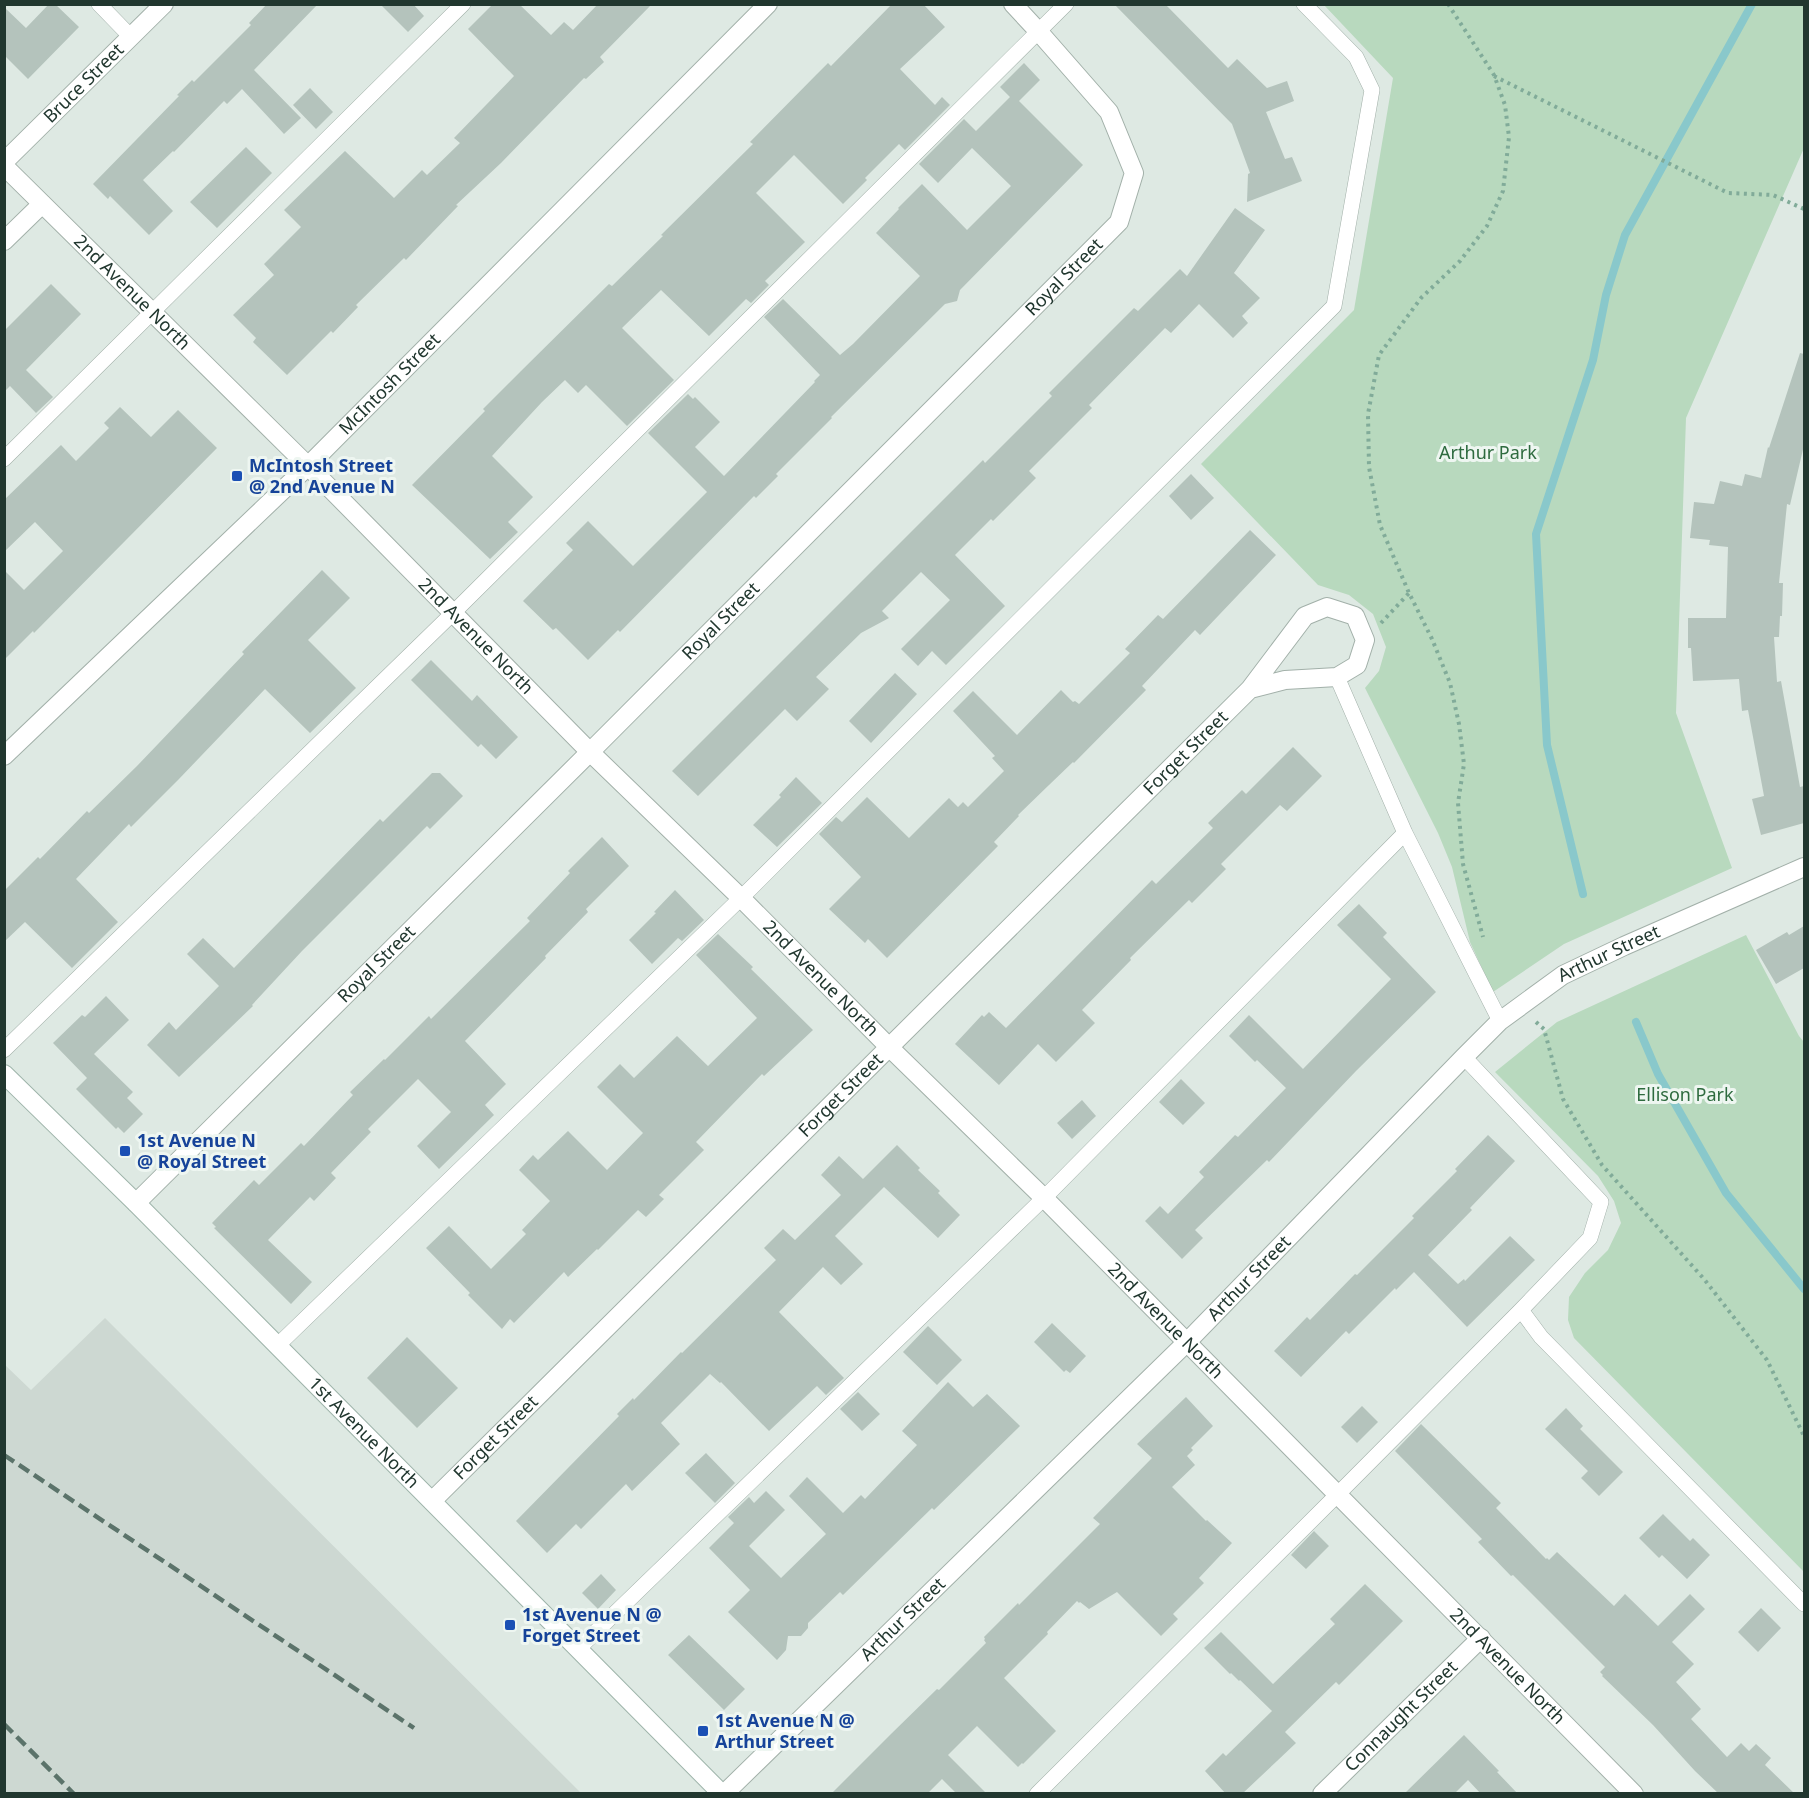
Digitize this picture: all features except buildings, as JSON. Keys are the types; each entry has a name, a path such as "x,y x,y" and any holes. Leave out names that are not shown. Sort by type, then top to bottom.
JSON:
{"street":[{"name":"Bruce Street","path":"4,164 164,4"},
{"name":"McIntosh Street","path":"4,756 308,466 768,4"},
{"name":"Royal Street","path":"136,1203 1119,222 1134,172 1109,112 1013,4"},
{"name":"2nd Avenue North","path":"4,164 308,466 590,752 1044,1198 1481,1638 1631,1793"},
{"path":"4,241 42,204"},
{"name":"Forget Street","path":"432,1501 1250,689 1305,616 1328,607 1355,616 1365,640"},
{"path":"1250,689 1285,680 1337,677 1357,665 1365,640"},
{"name":"Arthur Street","path":"723,1794 1187,1342 1500,1021 1563,975 1623,946 1804,867"},
{"name":"1st Avenue North","path":"4,1074 136,1203 723,1794"},
{"name":"Connaught Street","path":"1322,1794 1481,1638"}],"lane":[{"path":"99,4 131,37"},
{"path":"4,459 463,4"},
{"path":"4,1050 453,613 1066,4"},
{"path":"277,1346 741,898 1334,306 1372,90 1356,57 1304,4"},
{"path":"1337,677 1405,833 1500,1021"},
{"path":"578,1649 1044,1198 1405,833"},
{"path":"1037,1794 1338,1494 1590,1238 1601,1202 1464,1057"},
{"path":"1521,1310 1541,1337 1804,1604"}],"path":[{"path":"1448,4 1494,75 1505,105 1509,137 1503,190 1487,226 1460,261 1421,298 1379,355 1368,414 1369,467 1380,525 1450,683 1459,724 1464,764 1458,803 1463,864 1484,940"},
{"path":"1494,75 1708,184 1728,192 1773,195 1804,209"},
{"path":"1365,640 1409,593"},
{"path":"1519,1006 1544,1029 1563,1099 1602,1165 1704,1279 1767,1360 1804,1436"}],"shaded area":[{"path":"105,1318 581,1793 5,1793 5,1365 31,1390"}],"green space":[{"name":"Arthur Park","path":"1324,5 1804,5 1804,148 1686,418 1676,713 1732,868 1564,944 1493,992 1470,942 1452,867 1438,833 1365,688 1379,671 1386,647 1373,614 1349,595 1318,585 1201,464 1354,310 1393,78"},
{"name":"Ellison Park","path":"1746,935 1804,1042 1804,1572 1574,1338 1568,1320 1569,1297 1585,1273 1608,1250 1621,1223 1614,1201 1598,1176 1495,1072 1557,1022"}],"waterway":[{"path":"1583,894 1547,745 1536,534 1593,360 1606,295 1625,235 1752,4"},
{"path":"1636,1022 1658,1074 1726,1193 1804,1289"}],"railway":[{"path":"4,1455 414,1728"},
{"path":"4,1724 74,1794"}],"place":[{"name":"McIntosh Street @ 2nd Avenue N","path":"237,476"},
{"name":"1st Avenue N @ Royal Street","path":"125,1151"},
{"name":"1st Avenue N @ Forget Street","path":"510,1625"},
{"name":"1st Avenue N @ Arthur Street","path":"703,1731"}]}
